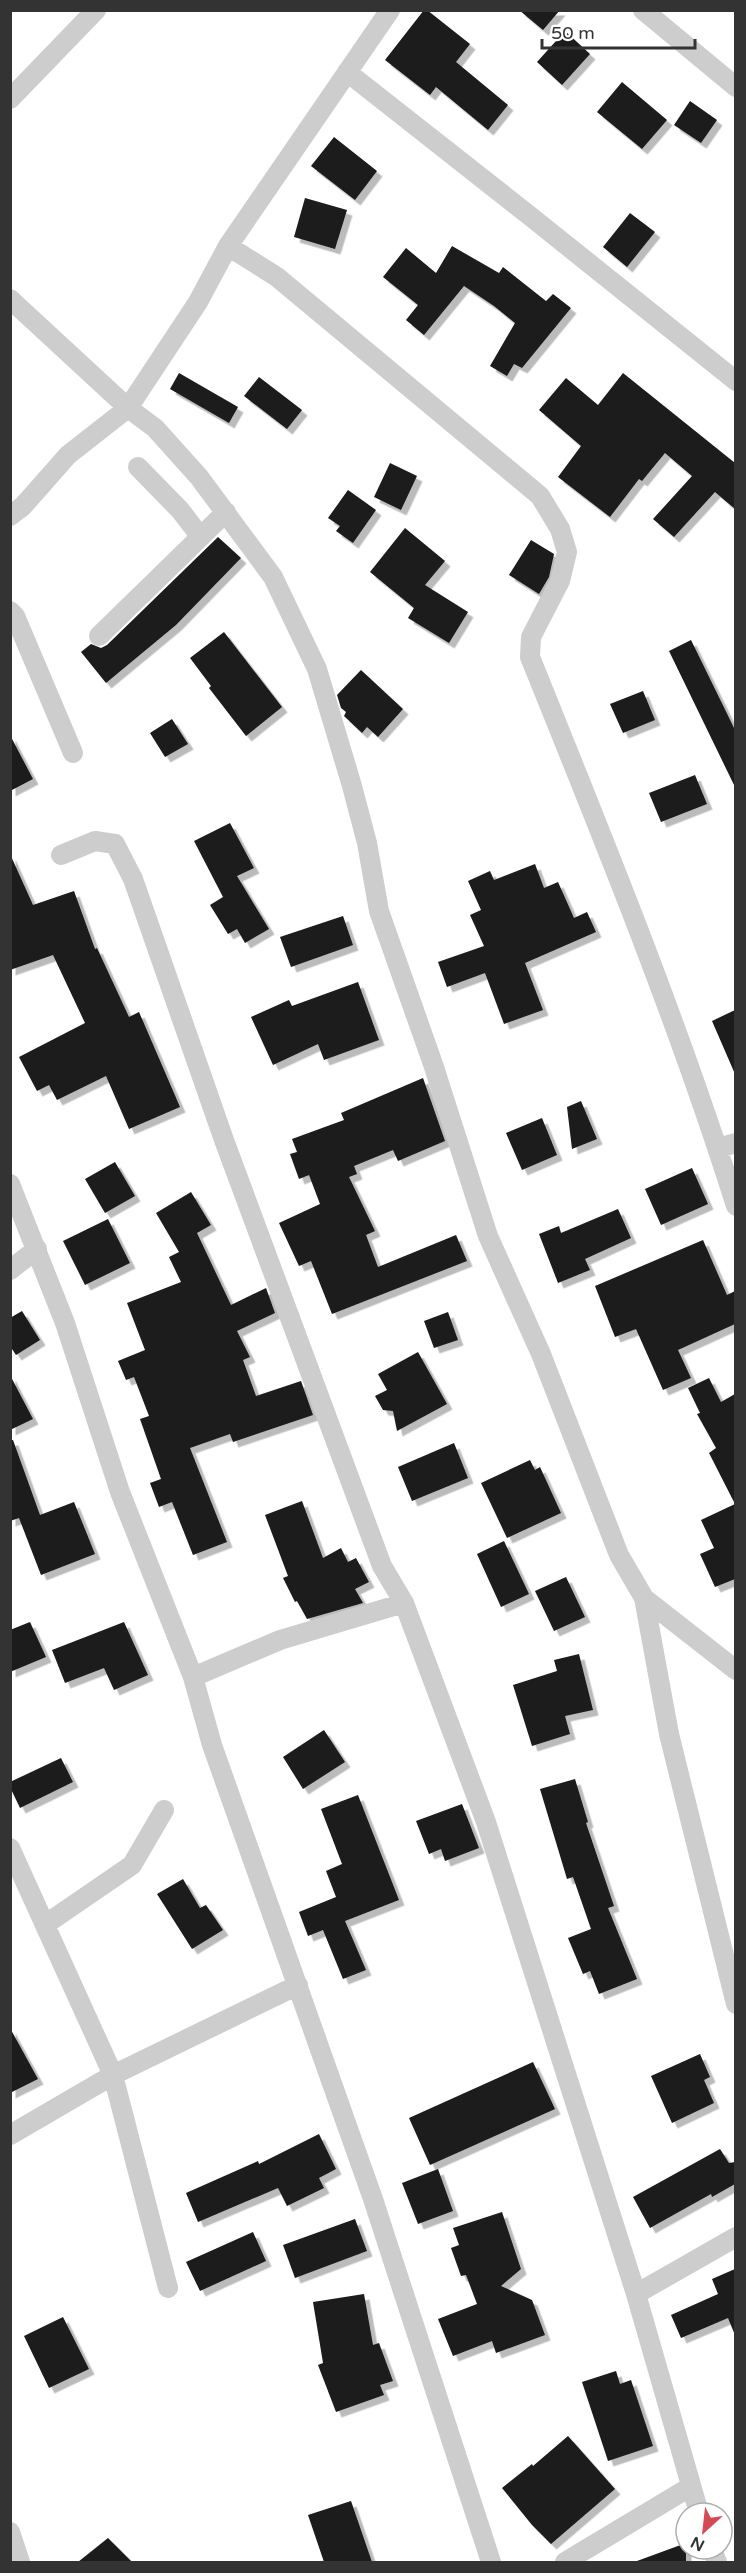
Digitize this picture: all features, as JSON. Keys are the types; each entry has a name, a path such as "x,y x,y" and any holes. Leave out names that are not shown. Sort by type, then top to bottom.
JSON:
{"street":[{"path":"10,99 96,10"},
{"path":"10,516 23,506 68,454 128,408 198,302 228,246 390,10"},
{"path":"643,10 735,87"},
{"path":"347,72 735,381"},
{"path":"228,246 277,277 540,496 560,529 567,552 560,581 531,637 530,657 727,1145 735,1206"},
{"path":"10,299 128,408 155,428 199,477 273,577 317,669 367,843 379,911 433,1064 488,1236 541,1354 619,1555 644,1598 669,1734 735,2004"},
{"path":"138,467 180,510 200,536"},
{"path":"99,636 226,512"},
{"path":"10,611 15,616 73,753"},
{"path":"61,855 95,841 115,844 133,879 224,1140 382,1566 404,1603 486,1822 636,2294 695,2501"},
{"path":"10,1185 37,1248 64,1323 120,1492 193,1677 212,1745 372,2199 491,2562"},
{"path":"10,1270 37,1248"},
{"path":"644,1598 735,1670"},
{"path":"193,1677 280,1640 404,1603"},
{"path":"46,1924 132,1865 164,1810"},
{"path":"10,1848 113,2075 168,2288"},
{"path":"10,2135 113,2075 298,1984"},
{"path":"636,2294 735,2238"},
{"path":"566,2562 690,2487"},
{"path":"10,2532 20,2562"}],"building":[{"path":"424,10 470,44 456,62 508,105 488,130 436,87 430,95 385,60"},
{"path":"519,10 560,10 543,30"},
{"path":"565,31 590,54 562,85 537,62"},
{"path":"622,82 667,120 642,149 597,112"},
{"path":"690,101 717,120 701,143 674,125"},
{"path":"334,137 377,171 355,200 311,166"},
{"path":"305,198 347,210 335,249 294,237"},
{"path":"630,213 655,232 627,267 603,247"},
{"path":"452,246 499,273 503,267 546,301 553,294 571,308 522,368 514,364 507,376 490,366 515,323 494,306 464,286 424,335 406,320 418,305 383,277 406,248 436,273"},
{"path":"179,373 238,407 229,423 170,389"},
{"path":"623,373 735,463 735,509 715,492 674,537 653,519 692,476 665,453 642,481 639,479 610,517 558,477 581,446 539,410 566,378 598,405"},
{"path":"259,377 302,410 287,429 244,396"},
{"path":"390,463 417,476 401,510 374,497"},
{"path":"348,490 376,510 353,543 336,531 340,526 328,518"},
{"path":"405,528 445,561 425,585 468,612 449,643 408,618 414,608 370,572"},
{"path":"218,537 241,558 176,625 106,683 81,652 91,644 101,648 107,645"},
{"path":"531,540 554,554 549,577 539,594 509,575"},
{"path":"224,632 282,707 246,736 209,688 211,686 190,658"},
{"path":"691,640 735,730 735,787 669,651"},
{"path":"361,670 403,709 378,737 367,727 362,733 344,716 346,712 341,708 337,695"},
{"path":"643,691 655,720 623,733 610,704"},
{"path":"172,719 188,744 165,757 150,733"},
{"path":"10,735 33,779 10,791"},
{"path":"695,775 707,804 661,822 649,793"},
{"path":"230,823 254,868 237,876 269,929 245,943 237,929 228,934 210,905 223,897 194,841"},
{"path":"10,854 33,905 74,891 95,949 97,948 129,1017 139,1012 180,1107 129,1129 106,1076 57,1100 49,1085 37,1091 19,1057 85,1023 53,955 10,970"},
{"path":"535,864 544,888 558,882 574,918 587,912 596,932 525,963 543,1010 504,1024 485,973 447,987 438,962 484,946 470,915 481,910 468,881 490,871 494,880"},
{"path":"343,916 353,945 291,967 280,937"},
{"path":"358,982 379,1040 324,1060 318,1044 273,1065 251,1017 289,1000 292,1006"},
{"path":"735,1010 735,1074 712,1021"},
{"path":"423,1078 445,1141 398,1161 393,1150 354,1166 357,1174 349,1177 375,1231 366,1235 378,1267 456,1235 467,1261 332,1314 311,1261 299,1266 279,1223 320,1204 309,1175 299,1179 290,1154 297,1152 292,1139 344,1120 341,1113"},
{"path":"581,1101 597,1139 572,1149 567,1107"},
{"path":"542,1118 557,1155 522,1170 506,1133"},
{"path":"115,1162 135,1196 105,1213 85,1179"},
{"path":"692,1168 708,1204 661,1225 645,1189"},
{"path":"191,1192 211,1225 197,1233 231,1305 266,1288 275,1313 237,1331 250,1357 243,1360 256,1396 301,1381 313,1415 233,1442 230,1434 190,1448 227,1542 193,1555 172,1502 159,1507 150,1483 161,1479 140,1419 149,1416 134,1377 126,1380 118,1361 145,1350 127,1303 181,1282 169,1257 179,1252 156,1213"},
{"path":"618,1209 631,1238 585,1259 590,1270 558,1283 539,1234 559,1226 561,1233"},
{"path":"108,1219 130,1263 85,1285 63,1241"},
{"path":"703,1240 727,1295 735,1291 735,1324 678,1350 691,1378 663,1390 636,1329 615,1337 595,1286"},
{"path":"22,1311 40,1340 16,1355 10,1346 10,1318"},
{"path":"448,1312 458,1340 434,1348 424,1321"},
{"path":"418,1352 447,1404 397,1431 393,1411 383,1410 375,1396 387,1390 378,1374"},
{"path":"10,1375 33,1419 10,1430"},
{"path":"709,1378 721,1402 735,1394 735,1504 709,1453 716,1448 697,1414 700,1413 688,1388"},
{"path":"10,1440 13,1440 40,1515 74,1502 95,1554 41,1575 19,1518 10,1521"},
{"path":"454,1443 468,1478 412,1501 398,1467"},
{"path":"530,1460 535,1470 540,1467 561,1513 507,1538 481,1483"},
{"path":"302,1501 323,1558 341,1548 348,1562 356,1558 369,1582 355,1589 363,1603 307,1619 297,1601 295,1602 283,1578 288,1576 265,1515"},
{"path":"735,1504 735,1579 715,1587 700,1554 714,1548 701,1520"},
{"path":"504,1541 529,1594 501,1607 477,1554"},
{"path":"566,1577 585,1617 554,1631 535,1591"},
{"path":"30,1622 46,1657 10,1672 10,1630"},
{"path":"124,1622 148,1675 114,1690 104,1668 65,1683 52,1650"},
{"path":"579,1654 593,1710 565,1716 570,1734 532,1746 513,1685 557,1671 554,1660"},
{"path":"324,1730 345,1762 303,1789 283,1757"},
{"path":"61,1758 73,1782 20,1808 10,1782"},
{"path":"575,1779 588,1822 586,1823 614,1906 608,1908 637,1979 599,1994 590,1971 583,1974 568,1938 591,1929 573,1877 567,1879 540,1789"},
{"path":"358,1795 399,1900 345,1921 366,1970 343,1979 323,1930 308,1936 299,1912 336,1897 326,1871 342,1864 321,1809"},
{"path":"462,1804 479,1848 445,1861 441,1849 429,1854 416,1821"},
{"path":"183,1879 200,1908 206,1905 223,1930 192,1949 157,1894"},
{"path":"10,2028 38,2079 10,2093"},
{"path":"700,2054 710,2077 704,2080 714,2103 672,2123 651,2076"},
{"path":"533,2062 555,2109 430,2165 409,2118"},
{"path":"319,2134 336,2169 319,2178 324,2188 287,2206 278,2188 198,2222 186,2193 258,2161 259,2164"},
{"path":"720,2149 729,2163 735,2162 735,2184 712,2197 711,2194 650,2228 633,2197"},
{"path":"438,2169 453,2211 418,2224 402,2183"},
{"path":"502,2212 521,2269 501,2286 532,2300 545,2335 496,2353 492,2341 453,2356 438,2319 477,2304 466,2275 461,2276 451,2248 459,2245 453,2228"},
{"path":"355,2219 367,2251 295,2278 283,2245"},
{"path":"253,2232 266,2261 200,2291 186,2262"},
{"path":"735,2269 735,2335 728,2318 681,2338 671,2315 718,2294 712,2279"},
{"path":"364,2294 373,2345 379,2343 393,2381 380,2385 384,2395 336,2412 318,2365 323,2363 313,2302"},
{"path":"63,2317 89,2369 49,2388 24,2336"},
{"path":"616,2371 620,2384 631,2380 653,2446 608,2461 582,2382"},
{"path":"568,2436 615,2489 551,2544 502,2488 532,2464 533,2466"},
{"path":"351,2501 372,2562 324,2562 308,2515"},
{"path":"108,2538 132,2562 78,2562"},
{"path":"674,2547 674,2561 686,2562 638,2562"}]}
